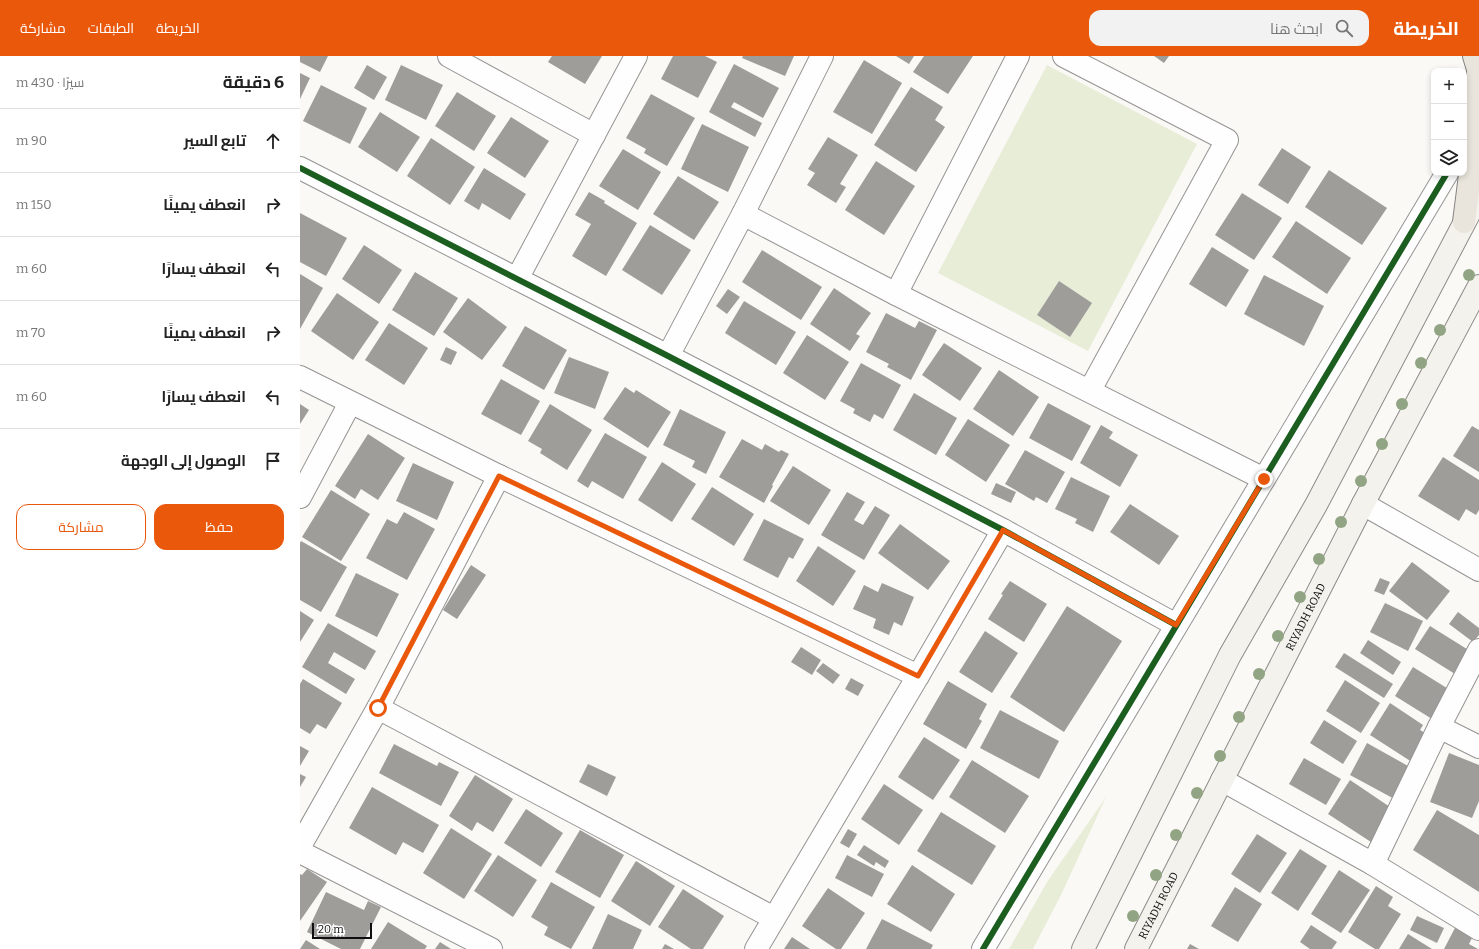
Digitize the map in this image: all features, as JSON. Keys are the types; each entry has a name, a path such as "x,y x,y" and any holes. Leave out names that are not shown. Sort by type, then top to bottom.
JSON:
{"main road":[{"path":"1464,222 1478,113 1478,69 1474,56"}],"street":[{"path":"517,280 636,56"},
{"path":"668,356 743,214 822,56"},
{"path":"896,294 1018,56"},
{"path":"1064,56 1227,140 1090,390"},
{"path":"454,57 594,135"},
{"path":"1464,140 1478,113"},
{"path":"300,168 668,356 1003,530 1176,625"},
{"path":"983,949 1445,176"},
{"path":"1083,949 1230,655 1320,498 1479,195"},
{"path":"743,214 896,294 1090,390 1264,479"},
{"name":"RIYADH ROAD","path":"1136,949 1363,504 1479,286"},
{"path":"300,377 499,476 918,676"},
{"path":"300,497 350,402"},
{"path":"300,846 378,708 499,476"},
{"path":"1363,504 1479,570"},
{"path":"756,949 1003,530"},
{"path":"1373,864 1479,650"},
{"path":"378,708 774,918"},
{"path":"1440,727 1479,747"},
{"path":"1222,780 1373,864 1479,929"},
{"path":"300,852 491,949"}],"green space":[{"path":"1047,65 1197,144 1088,351 938,273"},
{"path":"1106,797 1062,893 1033,949 1009,949 1047,882"}],"building":[{"path":"300,56 328,56 320,72 300,62"},
{"path":"552,56 602,56 585,84 548,62"},
{"path":"673,56 705,56 717,62 698,98 661,79"},
{"path":"743,56 794,56 785,76 742,58"},
{"path":"896,56 914,56 909,64"},
{"path":"924,56 973,56 948,94 913,72"},
{"path":"1154,56 1169,56 1164,63"},
{"path":"864,60 902,83 872,134 833,112"},
{"path":"734,64 779,88 763,118 734,102 731,107 762,123 755,137 709,112"},
{"path":"367,65 387,77 374,100 354,88"},
{"path":"401,65 443,85 426,120 385,100"},
{"path":"300,73 310,78 300,99"},
{"path":"321,85 367,108 350,144 303,121"},
{"path":"911,87 943,107 935,120 945,127 916,172 874,145"},
{"path":"457,92 496,116 474,151 435,126"},
{"path":"651,94 695,118 667,166 644,153 646,149 626,138"},
{"path":"380,112 420,137 397,172 358,147"},
{"path":"511,117 549,141 525,178 487,153"},
{"path":"702,124 749,147 728,192 681,169"},
{"path":"828,137 858,155 840,184 846,187 836,203 807,185 815,173 808,169"},
{"path":"431,138 475,167 450,205 407,176"},
{"path":"1282,148 1311,167 1288,204 1258,185"},
{"path":"623,149 661,172 638,210 599,186"},
{"path":"876,161 915,186 884,235 845,210"},
{"path":"484,168 526,194 510,220 482,203 479,210 464,201"},
{"path":"1329,170 1387,208 1362,245 1305,207"},
{"path":"678,176 719,202 694,240 653,214"},
{"path":"589,192 637,223 606,276 572,256 591,224 575,215"},
{"path":"1242,193 1282,218 1254,260 1215,235"},
{"path":"300,213 347,238 326,276 300,262"},
{"path":"1296,221 1351,258 1327,294 1272,257"},
{"path":"650,225 691,250 662,295 622,270"},
{"path":"364,245 402,270 379,304 342,279"},
{"path":"1212,247 1249,270 1226,307 1189,284"},
{"path":"762,250 822,287 801,320 742,282"},
{"path":"415,272 458,298 434,336 392,310"},
{"path":"300,274 323,288 300,329"},
{"path":"1264,275 1324,306 1304,346 1244,314"},
{"path":"1059,281 1092,303 1070,337 1037,315"},
{"path":"834,288 871,313 856,334 860,336 850,351 810,324"},
{"path":"728,289 740,297 727,314 716,306"},
{"path":"337,293 379,322 353,360 311,331"},
{"path":"468,298 507,327 482,360 443,332"},
{"path":"744,301 796,332 776,365 725,333"},
{"path":"886,313 915,328 919,321 937,330 911,380 887,367 889,364 866,352"},
{"path":"389,323 428,348 404,385 365,360"},
{"path":"525,326 567,350 544,390 502,366"},
{"path":"807,335 849,362 825,400 783,373"},
{"path":"944,343 982,368 960,401 922,375"},
{"path":"446,347 457,352 451,365 440,360"},
{"path":"569,357 609,372 595,409 554,393"},
{"path":"861,363 901,385 883,419 874,414 870,422 853,413 855,409 840,401"},
{"path":"999,370 1039,397 1013,436 973,409"},
{"path":"501,379 540,401 521,435 481,414"},
{"path":"625,387 634,393 636,390 671,412 648,448 603,419"},
{"path":"914,393 957,418 936,455 893,430"},
{"path":"1048,403 1091,426 1072,461 1029,438"},
{"path":"300,404 309,410 300,424"},
{"path":"550,404 592,430 567,470 540,453 542,449 528,441"},
{"path":"680,409 726,432 706,474 692,467 695,461 663,445"},
{"path":"968,419 1010,445 986,482 945,455"},
{"path":"1101,425 1113,432 1109,438 1138,455 1120,487 1080,463"},
{"path":"1472,426 1479,430 1479,472 1453,456"},
{"path":"605,433 647,457 623,499 592,481 588,488 577,481"},
{"path":"368,434 405,458 378,500 361,489 355,499 335,486"},
{"path":"742,439 762,450 765,444 779,452 781,450 789,454 764,503 719,477"},
{"path":"1025,450 1065,472 1047,503 1036,497 1034,501 1005,484"},
{"path":"1443,457 1479,480 1479,510 1476,515 1466,509 1459,521 1418,496"},
{"path":"662,462 696,484 672,522 638,500"},
{"path":"413,463 454,482 437,520 396,501"},
{"path":"793,466 831,490 809,525 770,501"},
{"path":"1071,477 1110,496 1093,532 1075,523 1077,519 1055,509"},
{"path":"996,483 1016,492 1011,503 991,494"},
{"path":"712,487 754,514 734,546 691,519"},
{"path":"331,490 370,514 341,561 302,537"},
{"path":"847,492 865,502 854,520 863,525 875,506 890,515 864,560 821,535"},
{"path":"1130,504 1179,536 1159,565 1110,532"},
{"path":"404,512 435,529 407,580 366,558 387,519 397,524"},
{"path":"764,519 804,539 793,559 789,557 778,578 743,560"},
{"path":"900,524 950,561 928,590 878,553"},
{"path":"301,541 347,567 321,612 300,600"},
{"path":"818,546 856,571 833,606 796,581"},
{"path":"1412,562 1450,591 1427,620 1389,591"},
{"path":"471,565 486,575 457,619 443,610"},
{"path":"356,573 399,594 377,637 335,616"},
{"path":"1380,578 1390,582 1384,595 1374,591"},
{"path":"1010,581 1047,604 1024,642 988,619 1003,595 1001,594"},
{"path":"882,583 914,597 902,626 894,622 889,635 873,628 876,619 853,609 864,585 878,592"},
{"path":"1385,603 1423,621 1408,651 1370,632"},
{"path":"1067,606 1122,641 1064,732 1010,697"},
{"path":"300,611 314,620 300,642"},
{"path":"1458,612 1479,628 1479,635 1473,642 1449,624"},
{"path":"328,623 376,651 365,670 334,652 328,663 355,679 346,694 302,667"},
{"path":"1430,626 1470,651 1455,674 1415,649"},
{"path":"985,631 1018,653 992,693 959,672"},
{"path":"1368,640 1401,662 1393,675 1360,653"},
{"path":"801,647 821,660 812,675 791,662"},
{"path":"1344,653 1393,684 1384,698 1335,667"},
{"path":"823,663 840,675 833,684 816,671"},
{"path":"1413,667 1450,690 1432,719 1395,696"},
{"path":"851,678 864,685 858,696 845,689"},
{"path":"303,679 342,703 326,729 317,724 310,734 300,728 300,684"},
{"path":"1345,680 1380,703 1361,733 1326,711"},
{"path":"948,681 987,704 979,719 982,721 966,749 923,724"},
{"path":"1390,703 1423,725 1420,730 1432,737 1415,764 1370,735"},
{"path":"1000,710 1059,741 1039,779 980,748"},
{"path":"1324,720 1357,741 1343,764 1310,743"},
{"path":"924,737 960,760 933,800 898,777"},
{"path":"1367,743 1417,771 1400,802 1350,775"},
{"path":"394,744 437,766 439,762 459,772 441,806 379,773"},
{"path":"300,746 309,751 300,766"},
{"path":"1449,753 1479,765 1479,801 1472,818 1430,802"},
{"path":"1304,758 1341,779 1326,805 1289,784"},
{"path":"972,760 1029,796 1005,833 949,797"},
{"path":"588,764 616,777 607,796 579,782"},
{"path":"300,774 306,777 300,787"},
{"path":"475,775 513,799 493,832 477,822 472,831 449,816"},
{"path":"1350,780 1393,809 1371,842 1328,814"},
{"path":"884,784 923,810 899,845 861,819"},
{"path":"372,787 439,825 423,853 403,842 396,855 349,828"},
{"path":"526,809 563,833 541,867 504,843"},
{"path":"1437,810 1479,835 1479,892 1413,850"},
{"path":"941,812 996,846 972,885 917,851"},
{"path":"451,828 492,854 464,899 423,873"},
{"path":"848,829 857,834 849,848 840,843"},
{"path":"580,830 624,855 600,898 555,872"},
{"path":"1257,834 1287,853 1260,893 1231,874"},
{"path":"864,845 889,861 885,868 876,862 874,866 857,855"},
{"path":"1300,849 1327,866 1298,911 1271,893"},
{"path":"498,855 537,880 513,917 474,891"},
{"path":"847,855 884,874 872,897 835,878"},
{"path":"636,861 675,886 650,926 611,901"},
{"path":"912,865 955,894 931,932 887,904"},
{"path":"307,869 327,882 300,921 300,874 302,875"},
{"path":"1339,870 1370,890 1341,933 1311,914"},
{"path":"551,882 595,907 571,949 544,935 548,927 531,917"},
{"path":"1376,886 1393,897 1388,906 1401,914 1379,949 1375,949 1348,932"},
{"path":"1235,887 1262,904 1238,942 1211,926"},
{"path":"828,888 865,913 841,949 836,949 802,926"},
{"path":"683,889 724,916 703,949 691,949 658,927"},
{"path":"326,892 364,910 368,901 381,907 360,949 341,949 307,932"},
{"path":"608,914 642,930 633,949 592,949"},
{"path":"1417,916 1444,928 1437,943 1410,930"},
{"path":"882,919 933,945 931,949 866,949"},
{"path":"388,922 427,946 425,949 371,949"},
{"path":"1311,925 1337,942 1332,949 1310,949 1300,942"},
{"path":"1456,926 1473,936 1469,944 1478,949 1444,949"},
{"path":"1408,934 1432,949 1399,949"},
{"path":"792,937 810,949 784,949"},
{"path":"306,940 320,949 300,949"},
{"path":"440,942 451,949 435,949"},
{"path":"665,944 674,949 662,949"},
{"path":"1190,944 1199,949 1187,949"}],"cycle path":[{"path":"300,168 668,356 1003,530 1176,625"},
{"path":"983,949 1445,176"}],"route":[{"path":"378,708 499,476 918,676 1003,530 1176,625 1264,479"}]}
